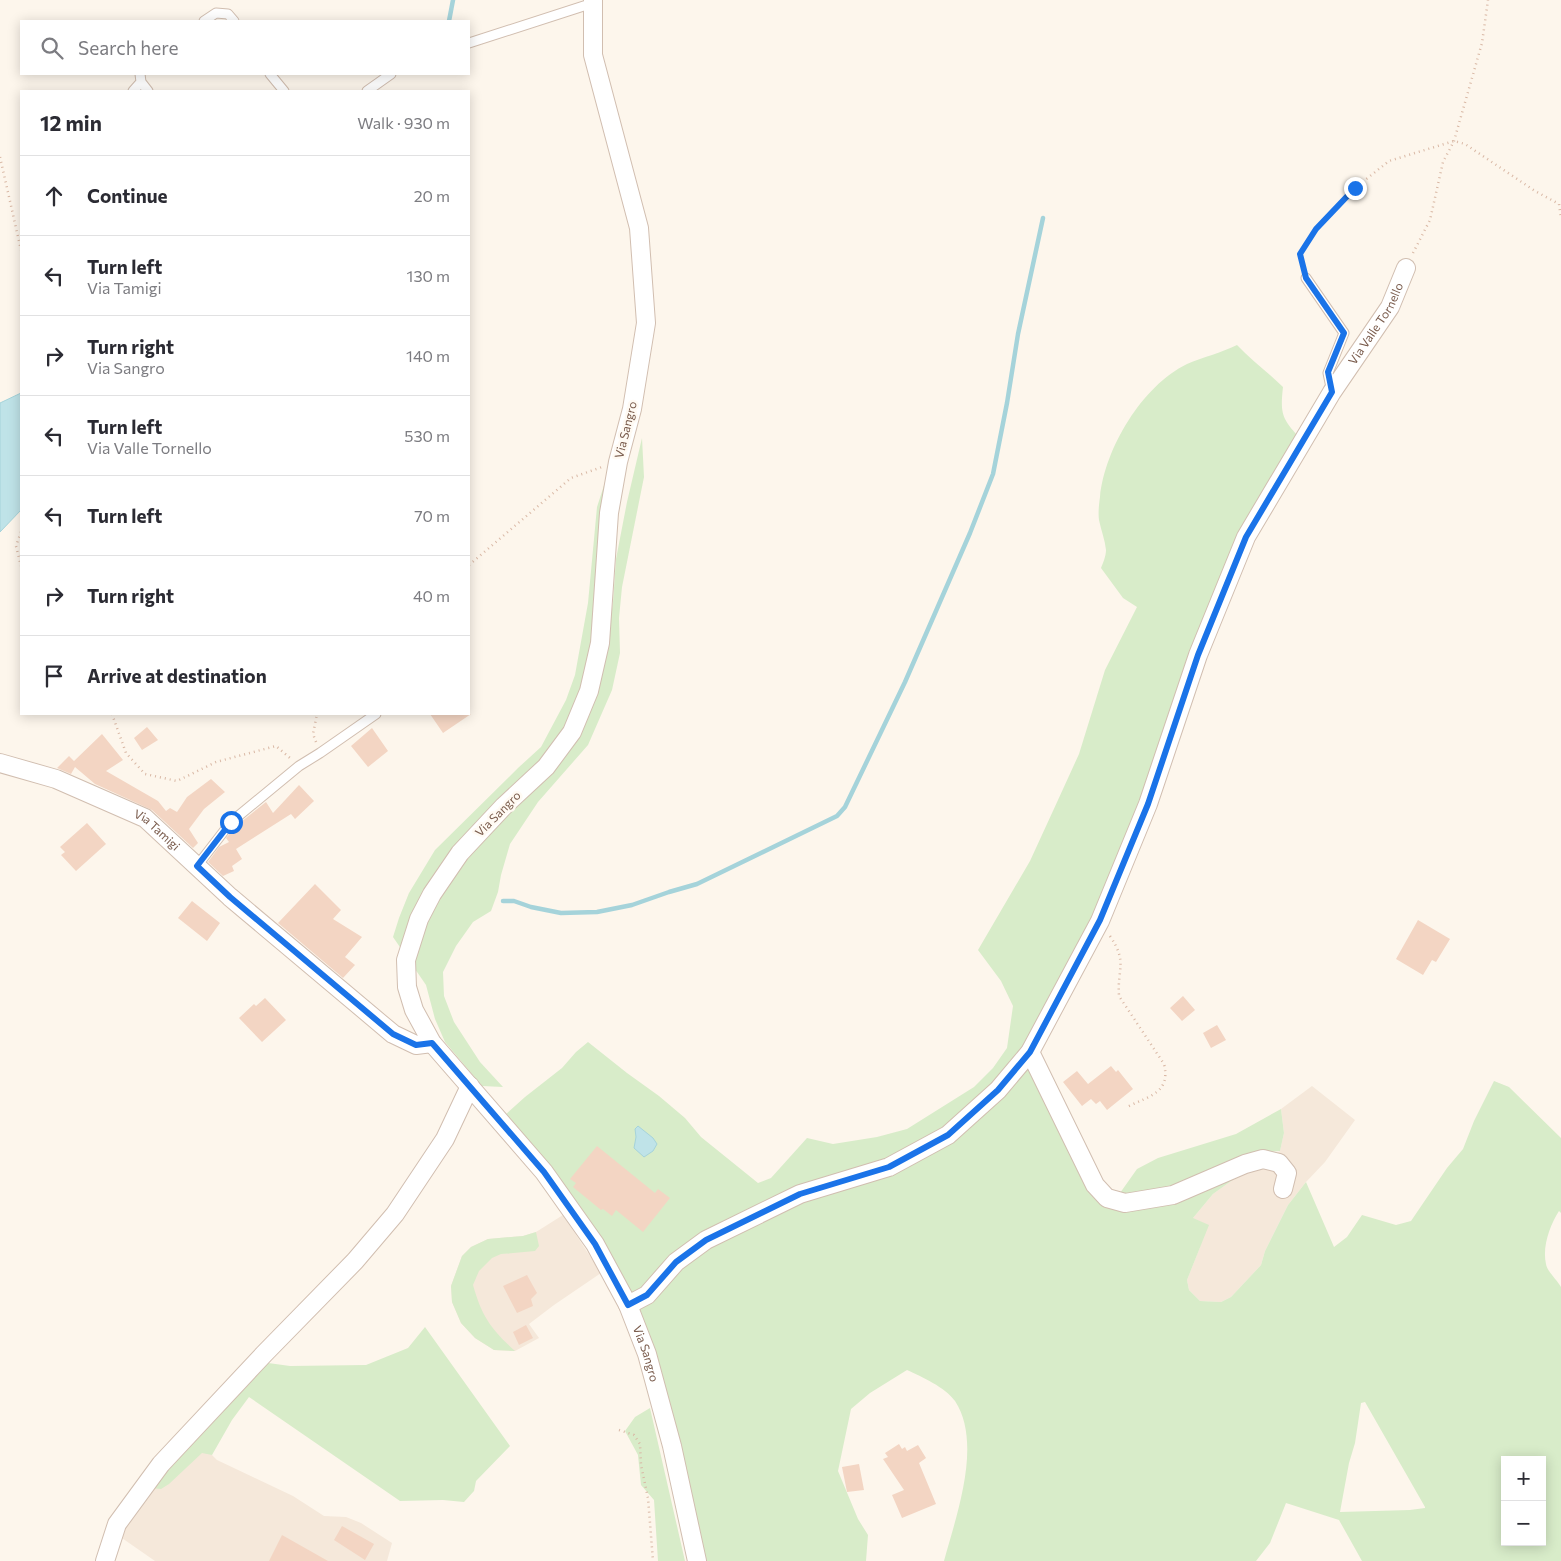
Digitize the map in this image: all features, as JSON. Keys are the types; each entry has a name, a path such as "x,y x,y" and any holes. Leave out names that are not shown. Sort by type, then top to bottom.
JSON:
{"street":[{"name":"Via Sangro","path":"593,2 593,55 639,228 646,323 632,409 618,462 609,513 600,643 590,691 572,732 546,767 504,806 460,853 432,894 419,919 406,960 407,987 414,1010 432,1043 544,1172 595,1244 628,1305 647,1354 672,1446 697,1561"},
{"name":"Via Valle Tornello","path":"628,1305 647,1295 676,1262 706,1240 800,1194 889,1167 948,1135 998,1090 1030,1052 1096,928 1148,804 1198,655 1246,537 1332,392 1390,307 1406,268"},
{"name":"Via Tamigi","path":"0,763 56,779 145,818 238,903 393,1034 416,1045 432,1043"},
{"path":"1030,1052 1095,1185 1107,1198 1125,1203 1173,1196 1245,1164 1263,1159 1279,1163 1287,1173 1282,1189"},
{"path":"105,1561 117,1524 161,1464 264,1354 355,1261 395,1214 445,1139 470,1086"}],"lane":[{"path":"470,43 593,2"},
{"path":"206,20 216,13 228,14 233,20"},
{"path":"271,75 283,90"},
{"path":"368,90 390,75"},
{"path":"134,90 140,78"},
{"path":"140,78 147,90"},
{"path":"1306,278 1344,333 1328,372 1332,392"},
{"path":"197,866 231,822 298,766 320,754 375,715"}],"path":[{"path":"1406,268 1430,220 1443,162 1454,141 1482,43 1488,0"},
{"path":"1306,278 1300,254 1316,229 1355,188 1389,161 1454,141 1465,144 1535,191 1559,204 1561,218"},
{"path":"0,157 20,246"},
{"path":"470,565 570,478 618,462"},
{"path":"20,535 16,546 20,562"},
{"path":"112,715 126,753 145,774 177,781 216,762 276,746 298,766"},
{"path":"316,715 313,734 320,754"},
{"path":"1096,928 1109,935 1119,950 1122,969 1118,984 1119,996 1164,1064 1166,1072 1164,1085 1156,1094 1127,1106"},
{"path":"619,1430 634,1434 640,1444 648,1498 653,1561"}],"shaded area":[{"path":"1312,1086 1355,1120 1325,1162 1288,1205 1265,1251 1261,1265 1231,1297 1221,1302 1200,1301 1189,1290 1187,1280 1200,1247 1193,1218 1213,1194 1248,1169 1280,1151 1284,1133 1281,1109"},
{"path":"563,1215 601,1273 529,1324 539,1338 515,1351 494,1350 475,1338 461,1323 452,1302 451,1286 462,1256 471,1247 488,1239 523,1236 536,1232"},
{"path":"189,1441 217,1460 293,1496 324,1516 346,1517 361,1523 392,1543 387,1561 155,1561 119,1536 160,1476"}],"green space":[{"path":"1237,345 1283,387 1282,410 1284,416 1289,426 1300,438 1241,538 1112,883 1023,1056 1105,1204 1121,1212 1147,1207 1248,1169 1213,1194 1193,1218 1209,1225 1187,1280 1189,1290 1200,1301 1221,1302 1231,1297 1261,1265 1265,1251 1288,1205 1306,1182 1334,1247 1347,1237 1362,1215 1396,1225 1411,1221 1447,1168 1463,1149 1474,1121 1494,1081 1509,1087 1561,1138 1561,1213 1559,1211 1550,1229 1545,1257 1548,1270 1561,1287 1561,1561 1362,1561 1339,1520 1286,1503 1270,1543 1256,1561 944,1561 960,1502 967,1459 967,1438 963,1418 951,1396 933,1383 907,1370 870,1393 851,1409 838,1471 858,1519 868,1535 866,1561 704,1561 666,1390 637,1309 658,1277 630,1298 505,1115 562,1068 588,1042 659,1096 685,1118 701,1137 758,1183 771,1178 807,1138 833,1144 877,1137 907,1129 974,1087 993,1068 1007,1048 1013,1006 1001,981 978,950 1030,861 1079,754 1105,670 1137,607 1123,598 1101,568 1106,550 1099,520 1103,478 1109,459 1128,420 1155,387 1187,364","holes":["1365,1402 1425,1507 1410,1510 1340,1512 1349,1463 1355,1443 1361,1403"]},
{"path":"642,438 644,477 622,587 619,618 620,653 612,690 588,745 538,802 510,844 498,892 491,911 473,922 456,946 443,972 444,996 454,1022 480,1062 503,1087 482,1086 445,1042 435,1019 426,985 393,937 409,893 435,850 541,747 566,700 575,675 588,603 597,507 608,473 589,668 553,771 606,652 613,602 616,559"},
{"path":"1281,1109 1284,1133 1280,1151 1252,1153 1163,1192 1128,1199 1107,1194 1120,1193 1137,1169 1158,1158 1236,1134"},
{"path":"536,1232 539,1246 535,1251 501,1254 492,1258 479,1271 473,1285 488,1322 515,1351 494,1350 475,1338 461,1323 452,1302 451,1286 462,1256 471,1247 488,1239 523,1236"},
{"path":"425,1327 510,1446 476,1481 474,1491 464,1502 443,1500 400,1501 249,1397 232,1420 212,1455 202,1453 169,1484 161,1489 151,1488 261,1362 290,1366 366,1365 408,1348"},
{"path":"650,1408 685,1561 658,1561 654,1500 641,1485 638,1455 625,1431 635,1417"}],"water":[{"path":"20,393 20,511 0,532 0,403"},
{"path":"638,1126 653,1138 657,1144 653,1151 644,1157 634,1148 635,1129"}],"building":[{"path":"431,715 470,715 443,733"},
{"path":"147,727 158,740 142,750 134,738"},
{"path":"372,728 388,751 368,767 351,746"},
{"path":"102,734 123,760 106,771 158,801 166,811 170,808 177,812 187,797 211,779 225,792 204,809 189,829 198,843 193,848 152,810 95,784 75,767 71,774 57,768 69,756 74,761"},
{"path":"299,785 314,801 295,819 291,814 236,849 242,859 232,866 234,871 223,876 208,862 219,847 229,842 226,838 236,826 266,802 273,813"},
{"path":"87,823 106,844 76,871 61,855 65,852 60,847"},
{"path":"315,884 341,910 333,919 362,937 345,957 355,965 343,978 278,923"},
{"path":"192,901 220,923 207,941 178,918"},
{"path":"1418,920 1450,939 1436,962 1432,960 1423,975 1396,959"},
{"path":"1183,996 1195,1010 1182,1021 1170,1008"},
{"path":"265,998 286,1020 262,1042 239,1018 254,1004 256,1006"},
{"path":"1217,1025 1226,1040 1211,1048 1203,1033"},
{"path":"1111,1066 1116,1072 1118,1070 1133,1089 1107,1110 1100,1101 1096,1104 1091,1099 1082,1106 1063,1082 1077,1071 1088,1084"},
{"path":"597,1146 655,1193 658,1189 670,1198 643,1232 616,1210 612,1216 603,1209 601,1210 573,1187 576,1183 570,1179"},
{"path":"527,1275 537,1293 531,1299 533,1306 517,1313 503,1286"},
{"path":"526,1325 533,1338 519,1345 513,1332"},
{"path":"899,1444 902,1449 905,1447 907,1451 918,1445 926,1458 919,1463 936,1504 902,1518 892,1495 904,1490 883,1459 888,1457 885,1453"},
{"path":"859,1464 864,1490 847,1492 842,1467"},
{"path":"342,1526 374,1544 365,1560 334,1540"},
{"path":"282,1535 328,1561 269,1561"}],"waterway":[{"path":"449,20 453,0"},
{"path":"503,901 514,901 531,907 561,913 597,912 632,905 697,884 837,816 845,807 905,682 970,533 993,474 1018,334 1043,218"}],"route":[{"path":"231,822 197,866 230,897 393,1034 416,1045 432,1043 544,1172 595,1244 628,1305 647,1295 676,1262 706,1240 800,1194 889,1167 948,1135 998,1090 1030,1052 1100,920 1148,804 1198,655 1246,537 1332,392 1328,372 1344,333 1306,278 1300,254 1316,229 1355,188"}]}
